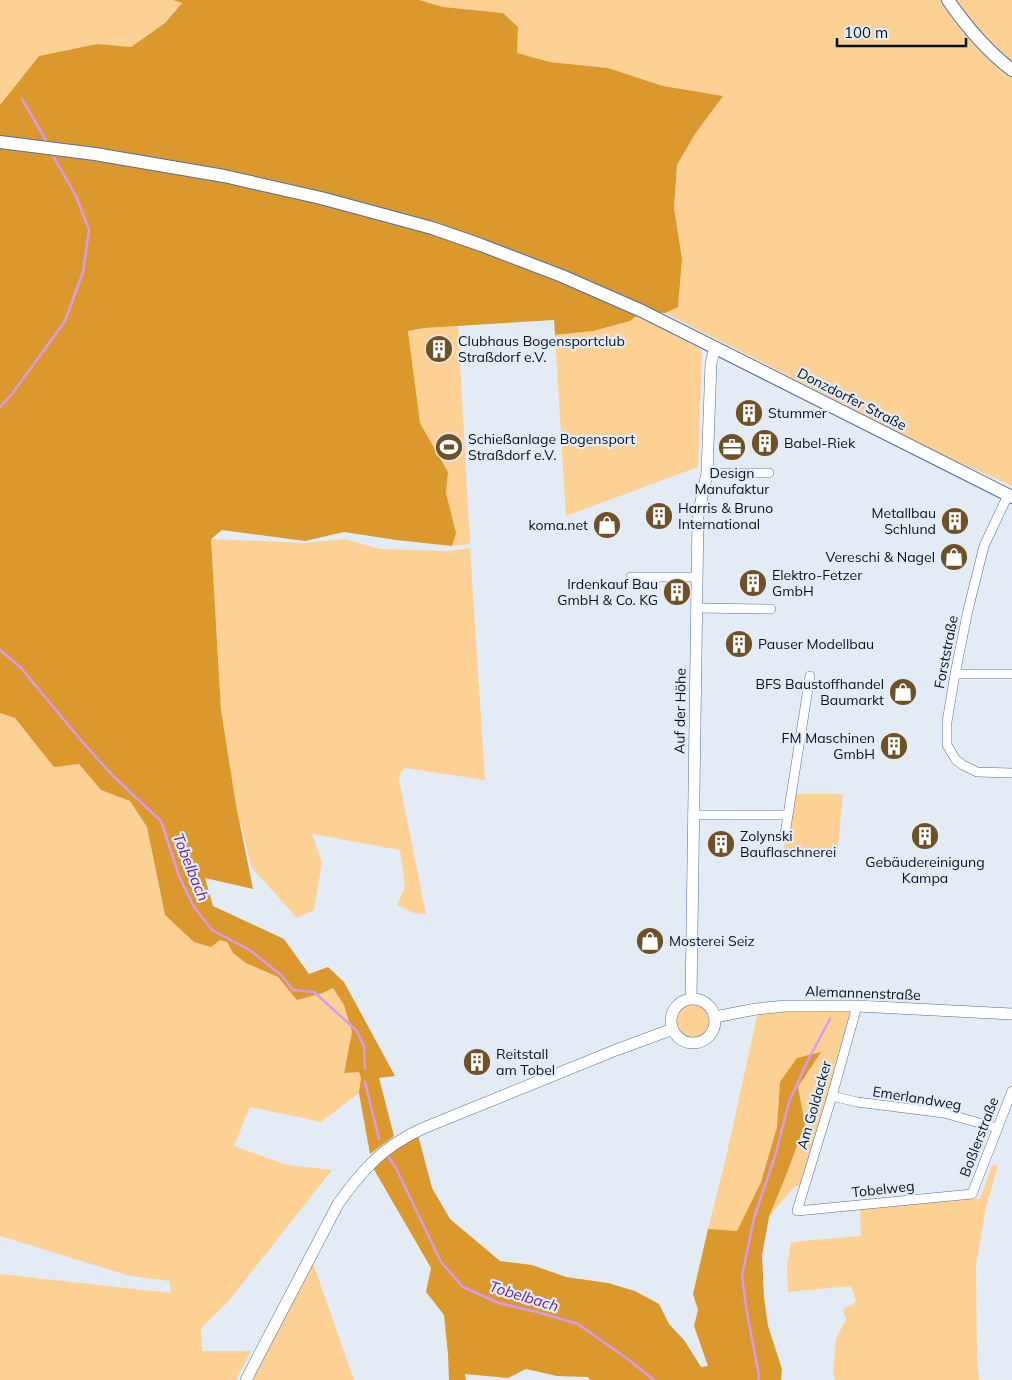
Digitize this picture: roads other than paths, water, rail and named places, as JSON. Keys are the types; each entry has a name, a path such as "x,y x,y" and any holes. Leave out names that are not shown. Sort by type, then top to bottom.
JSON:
{"main road":[{"path":"948,0 983,44 1012,70"},
{"name":"Donzdorfer Straße","path":"0,142 95,154 224,176 321,198 432,228 481,245 562,276 679,329 1010,496"}],"street":[{"name":"Auf der Höhe","path":"690,999 698,516 707,473 711,363 714,348"},
{"path":"707,473 769,473"},
{"name":"Forststraße","path":"1010,496 984,546 955,674 948,722 947,745 956,760 963,766 978,772 1012,773"},
{"path":"631,577 697,577"},
{"path":"697,608 771,608"},
{"path":"955,674 1012,674"},
{"path":"785,834 810,676"},
{"path":"693,815 787,815"},
{"path":"690,999 700,1000 708,1005 715,1017 713,1030 707,1038 699,1042 690,1043 682,1040 673,1029 672,1019 674,1010 681,1003 690,999"},
{"name":"Alemannenstraße","path":"715,1017 766,1008 804,1006 857,1006 1012,1014"},
{"name":"Am Goldacker","path":"797,1211 857,1006"},
{"path":"246,1380 338,1204 354,1182 386,1150 431,1125 673,1029"},
{"name":"Boßlerstraße","path":"972,1194 1012,1091"},
{"name":"Emerlandweg","path":"832,1096 857,1102 944,1114 997,1128"},
{"name":"Tobelweg","path":"797,1211 972,1194"}],"waterway":[{"path":"22,99 47,142"},
{"path":"0,407 12,394 65,321 83,272 89,230 76,196 53,156"},
{"name":"Tobelbach","path":"0,650 21,668 113,776 161,821 179,876 194,907 212,930 251,951 282,976 293,990 314,992 356,1030 364,1046 365,1069"},
{"path":"758,1380 759,1375 742,1276 754,1218 775,1156 789,1102 808,1060 830,1019"},
{"name":"Tobelbach","path":"365,1082 379,1139"},
{"name":"Tobelbach","path":"388,1156 396,1168 441,1262 463,1287 499,1303 578,1324 654,1380"}],"place":[{"name":"Clubhaus Bogensportclub Straßdorf e.V.","path":"439,349"},
{"name":"Stummer","path":"749,413"},
{"name":"Babel-Riek","path":"765,443"},
{"name":"Schießanlage Bogensport Straßdorf e.V.","path":"449,447"},
{"name":"Design Manufaktur","path":"732,447"},
{"name":"Harris & Bruno International","path":"659,516"},
{"name":"Metallbau Schlund","path":"955,521"},
{"name":"koma.net","path":"607,525"},
{"name":"Vereschi & Nagel","path":"954,557"},
{"name":"Elektro-Fetzer GmbH","path":"753,583"},
{"name":"Irdenkauf Bau GmbH & Co. KG","path":"677,592"},
{"name":"Pauser Modellbau","path":"739,644"},
{"name":"BFS Baustoffhandel Baumarkt","path":"903,692"},
{"name":"FM Maschinen GmbH","path":"894,746"},
{"name":"Gebäudereinigung Kampa","path":"925,836"},
{"name":"Zolynski Bauflaschnerei","path":"721,844"},
{"name":"Mosterei Seiz","path":"650,941"},
{"name":"Reitstall am Tobel","path":"477,1062"}]}
